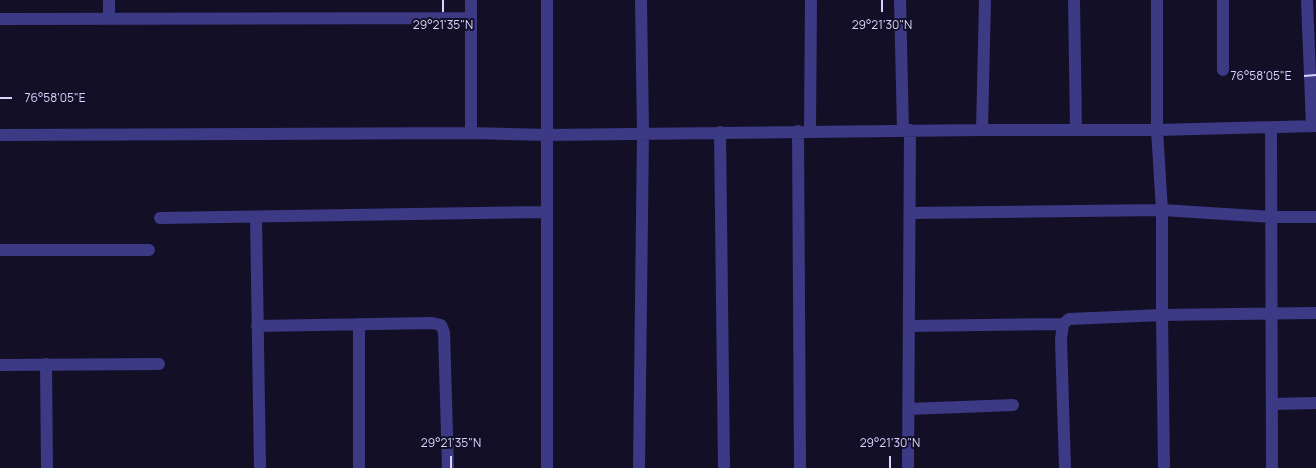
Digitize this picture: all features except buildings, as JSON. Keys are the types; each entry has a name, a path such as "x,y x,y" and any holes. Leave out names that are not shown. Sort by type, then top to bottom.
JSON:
{"street":[{"path":"109,0 110,19"},
{"path":"471,0 471,133"},
{"path":"547,0 547,468"},
{"path":"639,468 643,133 641,0"},
{"path":"800,468 804,131 811,0"},
{"path":"900,0 910,214 908,468"},
{"path":"982,130 985,0"},
{"path":"1074,0 1076,129"},
{"path":"1157,0 1157,130 1162,210 1164,468"},
{"path":"1223,0 1223,70"},
{"path":"0,135 471,133 546,135 907,130 1157,130 1314,126 1306,0"},
{"path":"0,19 471,18"},
{"path":"1271,127 1272,468"},
{"path":"720,132 724,468"},
{"path":"910,214 1162,210 1272,217 1316,217"},
{"path":"160,218 546,212"},
{"path":"256,217 260,468"},
{"path":"0,250 149,250"},
{"path":"909,326 1063,324 1069,319 1162,315 1316,313"},
{"path":"257,326 432,323 441,326 444,332 448,468"},
{"path":"359,324 359,468"},
{"path":"1063,324 1061,339 1065,468"},
{"path":"46,364 46,468"},
{"path":"0,365 159,364"},
{"path":"1272,404 1316,403"},
{"path":"908,409 1013,405"}]}
